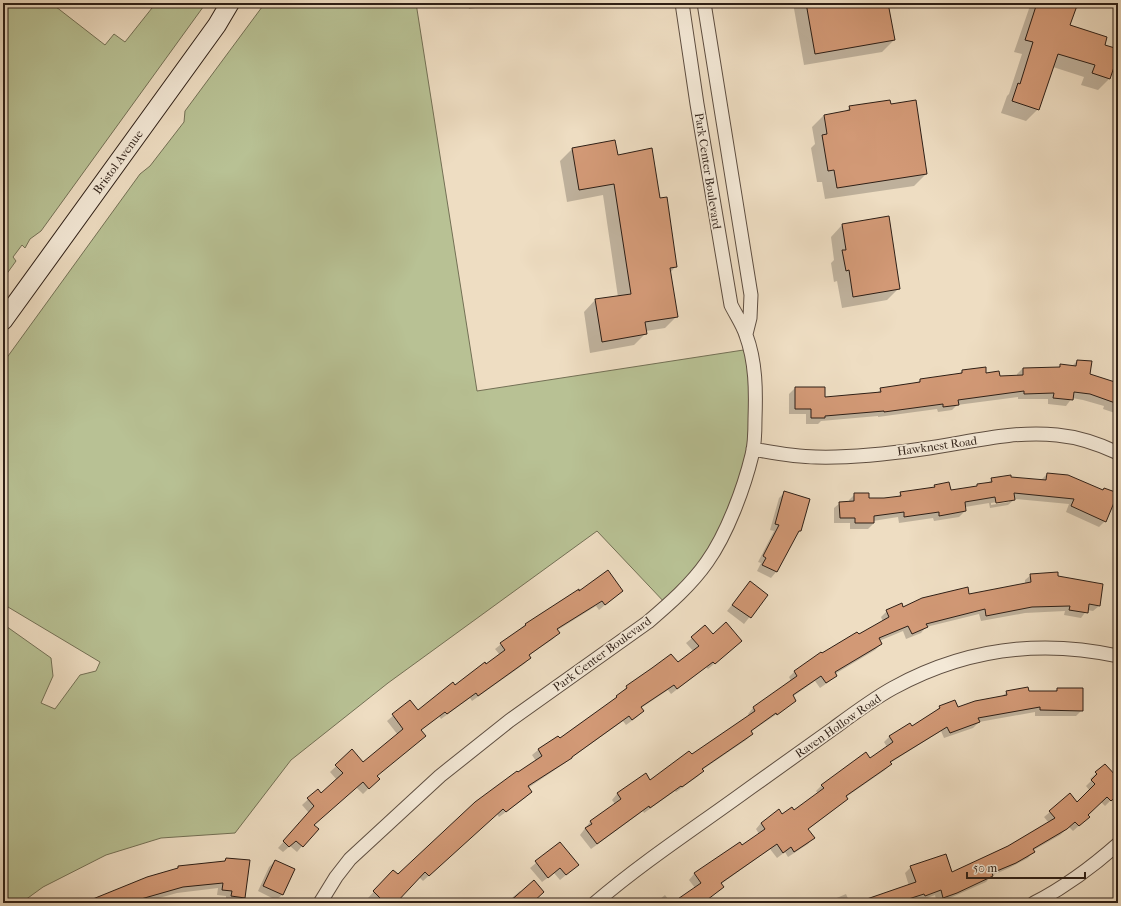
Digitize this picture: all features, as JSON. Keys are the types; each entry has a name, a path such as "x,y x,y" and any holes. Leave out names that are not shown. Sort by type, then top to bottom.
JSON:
{"street":[{"name":"Bristol Avenue","path":"3,321 217,25 230,3"},
{"name":"Park Center Boulevard","path":"320,903 336,877 350,859 440,776 509,721 648,622 678,595 698,573 715,549 728,523 740,493 753,449 756,384 746,334 731,305 697,104 682,3"},
{"name":"Park Center Boulevard","path":"704,3 751,295 750,318 746,334"},
{"name":"Hawknest Road","path":"753,449 816,457 868,455 1032,434 1058,435 1085,440 1118,453"},
{"name":"Raven Hollow Road","path":"595,903 647,862 855,713 893,688 929,670 961,659 997,651 1032,647 1096,651 1118,656"},
{"path":"1034,903 1071,881 1104,857 1118,844"}],"green space":[{"path":"3,3 51,3 105,45 114,34 125,42 156,3 206,3 41,231 30,239 25,248 22,245 13,257 16,261 3,279"},
{"path":"265,3 416,3 477,391 750,349 755,433 726,527 667,605 597,531 388,683 291,760 235,833 161,838 106,855 43,887 21,903 3,903 3,624 51,658 53,676 41,703 55,709 80,675 96,671 100,662 3,604 3,363 140,174 150,166 184,122 185,111"}],"building":[{"path":"806,3 888,3 895,40 815,54"},
{"path":"1037,3 1078,3 1070,25 1107,37 1105,45 1118,49 1118,55 1110,79 1092,73 1095,65 1058,54 1039,110 1012,101 1018,83 1020,84 1033,42 1025,40"},
{"path":"890,100 891,104 916,100 927,174 837,188 834,170 828,171 822,135 827,134 824,115 850,110 849,106"},
{"path":"615,140 618,155 652,148 660,198 667,197 677,267 670,268 678,317 645,322 647,334 602,342 595,299 631,294 614,184 579,190 572,148"},
{"path":"889,216 900,289 853,297 849,270 846,271 842,250 846,250 842,224"},
{"path":"1077,360 1092,361 1090,374 1118,383 1118,404 1090,394 1074,392 1073,400 1053,398 1054,393 1024,394 1024,391 958,400 959,405 943,407 943,404 884,412 825,416 825,418 811,418 811,409 795,409 795,387 825,387 825,397 881,392 880,388 920,382 920,379 962,373 962,370 986,367 986,373 999,371 1000,376 1023,375 1023,368 1060,367 1060,364 1076,366"},
{"path":"1047,473 1068,475 1103,490 1104,488 1118,493 1106,522 1071,506 1074,499 1014,493 1015,500 996,503 995,497 965,502 966,511 939,516 939,512 904,517 904,512 874,516 874,523 855,523 855,518 840,518 839,502 854,501 854,493 869,493 869,498 884,498 901,496 900,492 935,487 934,485 949,482 951,490 977,486 977,484 992,482 991,478 1011,475 1011,477 1046,480"},
{"path":"784,491 810,499 801,531 799,531 777,572 762,565 766,558 763,556 779,525 775,524"},
{"path":"608,570 623,591 605,605 602,601 557,629 560,633 529,655 531,658 478,696 476,693 447,714 445,712 421,730 426,736 377,776 380,779 369,789 363,782 314,825 319,829 303,847 296,841 289,847 283,841 314,806 307,798 318,789 321,793 343,773 335,765 352,749 363,762 403,729 392,714 410,700 418,710 453,682 455,685 485,662 486,664 505,650 500,643 526,625 525,624 579,589 579,591"},
{"path":"1058,572 1058,576 1103,584 1100,606 1089,604 1088,613 1069,610 1070,606 1032,607 986,616 985,609 926,624 928,627 912,634 908,626 879,638 882,644 835,672 837,676 826,683 821,676 793,695 796,701 751,731 753,734 702,769 704,771 682,787 681,786 650,808 649,806 597,844 585,828 592,824 590,821 621,799 617,793 646,773 650,780 689,751 692,754 755,711 753,707 797,676 794,671 821,652 822,653 857,632 859,634 889,617 886,610 902,603 903,607 922,598 968,587 969,594 1031,582 1030,574"},
{"path":"750,581 768,595 751,618 732,605"},
{"path":"726,622 742,641 715,664 713,662 677,689 674,685 641,707 644,711 632,720 629,716 572,758 528,786 532,792 506,812 503,809 429,876 425,872 396,903 385,903 373,891 393,870 398,874 475,802 517,771 518,772 542,756 538,749 558,736 560,738 617,697 616,696 627,688 626,686 671,654 678,662 699,646 691,637 705,625 713,634"},
{"path":"1028,687 1029,691 1057,691 1057,688 1083,688 1083,711 1040,710 1040,707 978,718 980,722 950,733 947,727 890,762 892,764 846,796 848,799 808,829 815,838 794,852 791,847 783,853 777,844 721,883 724,887 703,903 672,903 701,883 694,873 740,842 742,845 765,829 761,823 779,809 782,814 792,807 794,810 824,788 821,785 866,752 870,758 893,742 889,736 910,723 912,726 940,708 939,706 955,700 958,707 975,701 1007,695 1006,691"},
{"path":"1105,764 1118,778 1118,795 1111,801 1107,797 1088,815 1090,817 1079,826 1075,822 1067,829 1033,849 1035,852 1016,863 992,873 993,876 943,898 941,890 925,896 924,894 896,903 862,903 861,901 916,882 910,866 946,854 952,872 1008,846 1055,818 1049,811 1070,793 1077,802 1095,784 1091,780 1097,774 1095,772"},
{"path":"560,842 579,865 566,875 560,868 548,878 535,861"},
{"path":"226,858 250,860 245,898 231,896 232,891 222,890 223,883 183,887 141,899 143,903 83,903 147,877 178,868 178,866 225,861"},
{"path":"275,860 295,869 283,895 263,886"},
{"path":"534,880 544,892 532,903 508,903"}]}
